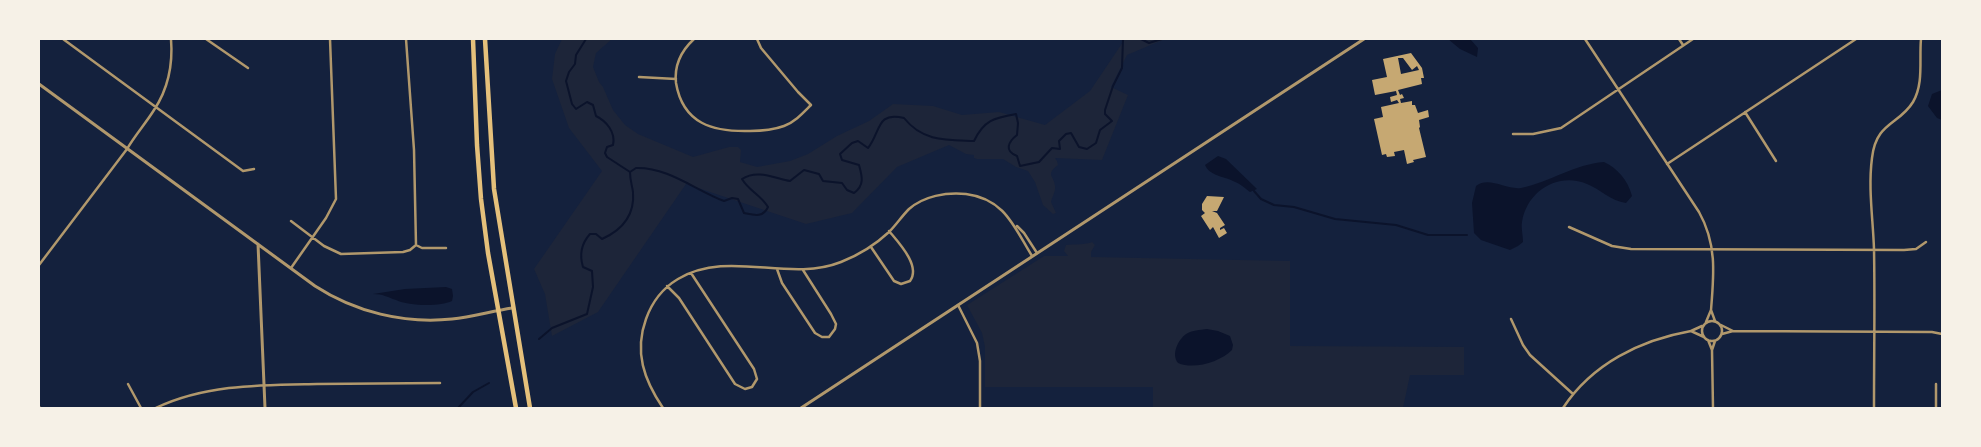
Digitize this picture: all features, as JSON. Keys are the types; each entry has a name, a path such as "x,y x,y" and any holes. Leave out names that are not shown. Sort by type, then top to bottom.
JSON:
{"main road":[{"path":"472,39 481,199 488,253 516,408"},
{"path":"485,39 494,189 512,308 530,408"}],"street":[{"path":"63,39 243,171 254,169"},
{"path":"39,264 156,108 169,74 172,60 172,39"},
{"path":"206,39 248,68"},
{"path":"291,268 336,199 330,39"},
{"path":"406,39 414,142 416,245"},
{"path":"694,39 680,56 676,70 678,95 688,112 706,126 716,129 733,131 772,130 798,118 812,105 761,48 757,39"},
{"path":"801,408 1364,39"},
{"path":"1585,39 1704,220 1713,249 1711,310 1715,321 1733,331"},
{"path":"1679,39 1683,45"},
{"path":"1513,134 1533,134 1561,128 1693,39"},
{"path":"1667,164 1856,39"},
{"path":"1874,408 1874,250 1870,198 1872,157 1875,142 1883,130 1909,108 1917,94 1920,81 1921,39"},
{"path":"639,76 676,79"},
{"path":"39,84 317,288 337,299 380,315 431,321 512,308"},
{"path":"1745,112 1776,161"},
{"path":"663,408 645,377 641,361 640,344 647,316 654,302 667,286 691,272 704,268 724,266 804,270 828,267 871,247 915,205 930,198 949,194 968,195 988,202 1006,214 1024,233 1037,253"},
{"path":"291,221 312,238 341,254 403,252 410,250 416,245"},
{"path":"1015,225 1032,256"},
{"path":"1570,227 1612,246 1622,248 1874,250 1912,249 1926,242"},
{"path":"871,247 894,281 901,284 908,282 914,274 912,266 889,231"},
{"path":"258,244 265,408"},
{"path":"416,245 422,248 446,248"},
{"path":"777,269 782,283 815,333 826,338 834,333 836,324 804,270"},
{"path":"667,286 679,298 735,384 745,389 752,387 756,379 754,369 691,272"},
{"path":"958,305 977,343 980,361 980,408"},
{"path":"1704,337 1702,331 1711,310"},
{"path":"1511,319 1523,345 1530,355 1573,394"},
{"path":"1563,408 1573,394 1606,364 1635,347 1663,337 1691,331 1705,323 1715,321"},
{"path":"1721,326 1722,334"},
{"path":"1691,331 1708,340 1715,341"},
{"path":"1713,408 1712,350 1715,341 1722,334 1733,331 1932,332 1942,334"},
{"path":"1708,340 1712,350"},
{"path":"156,408 185,397 213,390 264,385 440,383"},
{"path":"128,384 141,408"},
{"path":"1936,384 1936,408"}],"shaded area":[{"path":"562,39 612,39 596,53 593,67 613,110 625,125 638,134 693,157 729,147 738,147 741,150 740,162 757,167 790,161 808,154 837,136 869,121 893,104 933,106 962,115 999,112 1045,125 1090,91 1125,39 1165,39 1127,55 1111,87 1128,95 1102,160 1055,158 1058,165 1051,173 1055,188 1051,202 1056,213 1053,214 1043,205 1035,182 1028,171 1016,167 1003,159 977,159 974,158 974,155 966,154 949,145 897,167 852,213 806,224 686,184 598,312 552,336 545,294 534,269 602,171 569,128 552,79 555,54"},
{"path":"1448,39 1470,39 1478,48 1477,57 1460,49"},
{"path":"1942,90 1942,120 1937,118 1928,106 1932,94"},
{"path":"1218,156 1226,159 1257,189 1250,192 1237,183 1207,169 1205,165"},
{"path":"1604,162 1618,171 1628,185 1632,196 1626,203 1615,200 1587,184 1565,181 1546,187 1530,201 1522,222 1523,242 1518,246 1510,250 1481,240 1474,233 1472,203 1476,186 1481,183 1486,182 1521,188 1583,166"},
{"path":"1092,242 1095,245 1091,252 1091,257 1290,261 1290,346 1464,347 1464,375 1410,375 1403,408 1153,408 1153,387 985,387 985,347 982,333 967,305 1044,256 1068,256 1064,251 1066,245"},
{"path":"446,287 452,289 452,301 440,304 408,304 382,295 373,294 405,289"},
{"path":"1207,329 1230,336 1233,345 1232,350 1221,358 1206,364 1192,366 1178,363 1175,351 1183,337 1196,330"}],"building":[{"path":"1411,53 1422,68 1424,78 1421,78 1422,84 1398,90 1404,98 1400,99 1401,103 1412,101 1412,105 1415,105 1418,113 1428,110 1429,117 1419,120 1426,157 1413,160 1414,162 1407,164 1404,150 1394,152 1395,156 1387,157 1386,154 1382,155 1374,119 1383,117 1381,107 1399,103 1397,100 1391,102 1390,97 1397,95 1396,91 1375,95 1372,80 1387,77 1383,59","holes":["1398,58 1403,58 1412,70 1417,66 1419,70 1401,74"]},
{"path":"1207,196 1224,197 1217,211 1212,211 1217,213 1225,225 1220,230 1224,228 1227,233 1219,238 1213,227 1210,230 1201,216 1205,213 1202,210 1202,204"}],"waterway":[{"path":"586,39 576,55 575,64 569,72 566,81 572,104 576,109 587,102 593,105 596,116 607,124 612,131 614,140 613,145 607,147 605,153 607,157 630,172"},
{"path":"539,339 552,328 587,314 593,287 592,271 583,267 581,253 583,245 590,234 596,234 602,239 616,231 626,221 633,201 630,172 636,168 659,171 670,175 724,201 732,198 738,199 744,213 758,215 764,213 768,207 742,179 748,176 760,174 790,181 804,170 819,174 823,181 842,183 847,190 854,193 861,184 862,177 859,165 842,160 840,154 852,143 858,141 868,148 880,124 888,117 904,118 911,126 927,136 945,140 974,141 986,124 996,119 1016,114 1018,123 1017,135 1010,143 1010,152 1017,156 1020,166 1039,162 1052,148 1060,149 1059,141 1066,134 1071,133 1079,147 1087,149 1096,143 1100,130 1112,121 1105,114 1105,110 1113,86 1122,68 1123,39"},
{"path":"1141,39 1149,43 1162,39"},
{"path":"1254,191 1261,199 1274,205 1294,207 1335,219 1396,225 1428,235 1467,235"},
{"path":"458,408 473,392 489,383"}]}
